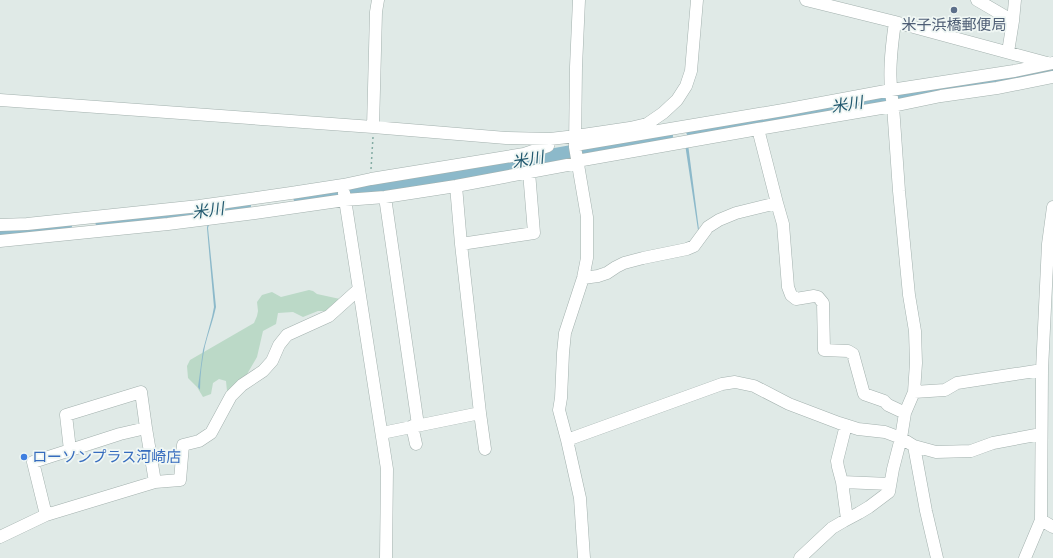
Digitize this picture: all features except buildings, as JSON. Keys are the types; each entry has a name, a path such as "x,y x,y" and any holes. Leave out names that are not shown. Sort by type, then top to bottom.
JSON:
{"street":[{"path":"373,127 376,12 378,0"},
{"path":"579,0 576,67 576,152 587,217 587,258 583,278 565,333 559,410 580,498 584,558"},
{"path":"0,241 168,224 345,200 385,197 456,186 529,172 630,128 647,124 663,113 677,100 686,86 691,71 697,0"},
{"path":"806,0 895,22 1051,65"},
{"path":"977,0 1013,21"},
{"path":"1008,52 1015,0"},
{"path":"800,558 832,528 869,507 889,492 892,469 901,438 905,413 914,392 916,363 915,331 909,296 892,98 892,44 895,22"},
{"path":"0,100 506,138 550,139 576,152 758,129 1014,71 1051,65"},
{"path":"576,152 789,109 892,98 941,96 1053,78"},
{"path":"758,129 777,203 784,224 788,287 791,295 796,299 814,296 818,297 822,303 824,350 848,351 852,354 864,394 884,400 888,406 905,413"},
{"path":"0,225 27,224 199,206 343,185 524,154 548,146 550,139"},
{"path":"461,244 534,233 529,172"},
{"path":"343,185 387,469 386,558"},
{"path":"456,186 461,244 485,449"},
{"path":"385,197 415,425 416,444"},
{"path":"583,278 608,273 624,263 687,249 694,246 708,227 719,220 736,213 777,203"},
{"path":"1025,558 1041,520 1042,370 1048,342 1048,244 1053,207"},
{"path":"0,537 46,515 155,482 180,480 183,446 199,441 211,433 231,396 242,385 263,371 272,361 279,345 287,335 330,316 358,289"},
{"path":"914,392 945,390 957,383 1042,370"},
{"path":"567,440 722,384 736,382 754,386 789,404 846,425 858,429 885,432 901,438 914,446 936,452 971,450 993,443 1041,434"},
{"path":"70,450 66,415 141,392 155,482"},
{"path":"382,433 480,412"},
{"path":"846,425 837,461 842,482 847,519"},
{"path":"46,515 32,462 120,434 146,428"},
{"path":"914,446 937,558"},
{"path":"842,482 890,484"},
{"path":"1041,520 1053,527"}],"path":[{"path":"371,179 373,127"}],"green space":[{"path":"309,290 317,294 340,299 329,311 318,311 303,317 293,312 278,313 276,324 263,331 257,357 243,381 230,392 227,391 226,381 219,379 213,383 211,394 203,397 197,387 188,378 187,366 190,360 254,323 258,311 257,302 262,295 272,292 281,297"}],"water":[{"path":"685,144 688,144 699,230 698,230"},
{"path":"208,221 210,221 208,228 216,307 206,341 200,390 198,387 203,350 214,307 207,228"}],"waterway":[{"name":"米川","path":"694,131 782,118 925,91 1053,71"},
{"name":"米川","path":"301,197 347,191 529,161 665,136"},
{"name":"米川","path":"103,221 187,214 243,206"},
{"name":"米川","path":"0,234 64,226"}],"place":[{"name":"米子浜橋郵便局","path":"954,10"},
{"name":"ローソンプラス河崎店","path":"24,457"}]}
